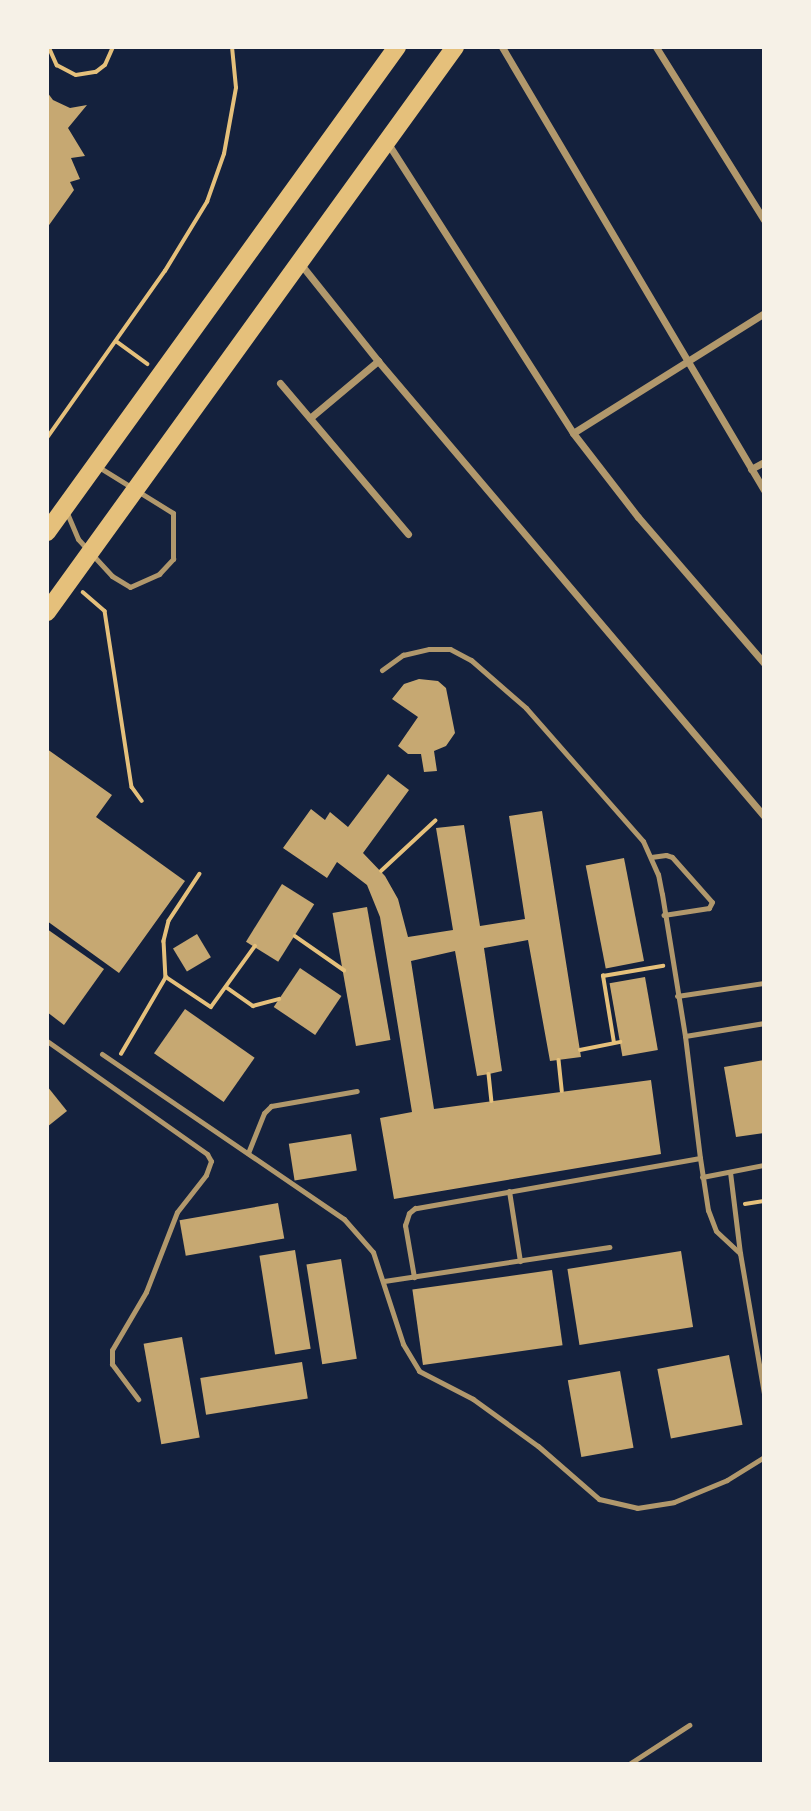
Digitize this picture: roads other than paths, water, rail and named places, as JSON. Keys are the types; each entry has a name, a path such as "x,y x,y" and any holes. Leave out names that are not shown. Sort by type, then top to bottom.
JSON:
{"main road":[{"path":"47,532 397,47"},
{"path":"47,612 455,47"}],"street":[{"path":"502,47 764,490"},
{"path":"656,47 764,220"},
{"path":"387,141 573,433 638,517 764,663"},
{"path":"299,262 378,361 764,816"},
{"path":"573,433 764,313"},
{"path":"310,418 378,361"},
{"path":"280,383 408,534"},
{"path":"751,469 764,461"}],"lane":[{"path":"65,507 78,539 90,554 112,576 130,587 169,566 175,548 173,513 95,465"},
{"path":"382,670 403,655 429,649 450,649 471,660 526,708 626,819 651,857 658,874 685,1035 708,1210 716,1231 740,1253"},
{"path":"651,857 666,855 672,858 712,902 709,908 664,915"},
{"path":"677,996 764,983"},
{"path":"685,1035 764,1023"},
{"path":"47,1041 207,1154 211,1161 206,1175 177,1212 146,1292 111,1350 112,1364 138,1399"},
{"path":"102,1054 344,1219 362,1236 373,1252 403,1344 419,1371 480,1403 538,1446 599,1499 637,1508 674,1502 727,1480 764,1457"},
{"path":"248,1153 264,1113 271,1106 357,1091"},
{"path":"414,1278 405,1225 409,1213 415,1208 700,1158"},
{"path":"702,1177 764,1165"},
{"path":"730,1172 740,1253 764,1394"},
{"path":"509,1191 520,1261"},
{"path":"384,1281 609,1247"},
{"path":"629,1764 690,1725"}]}
